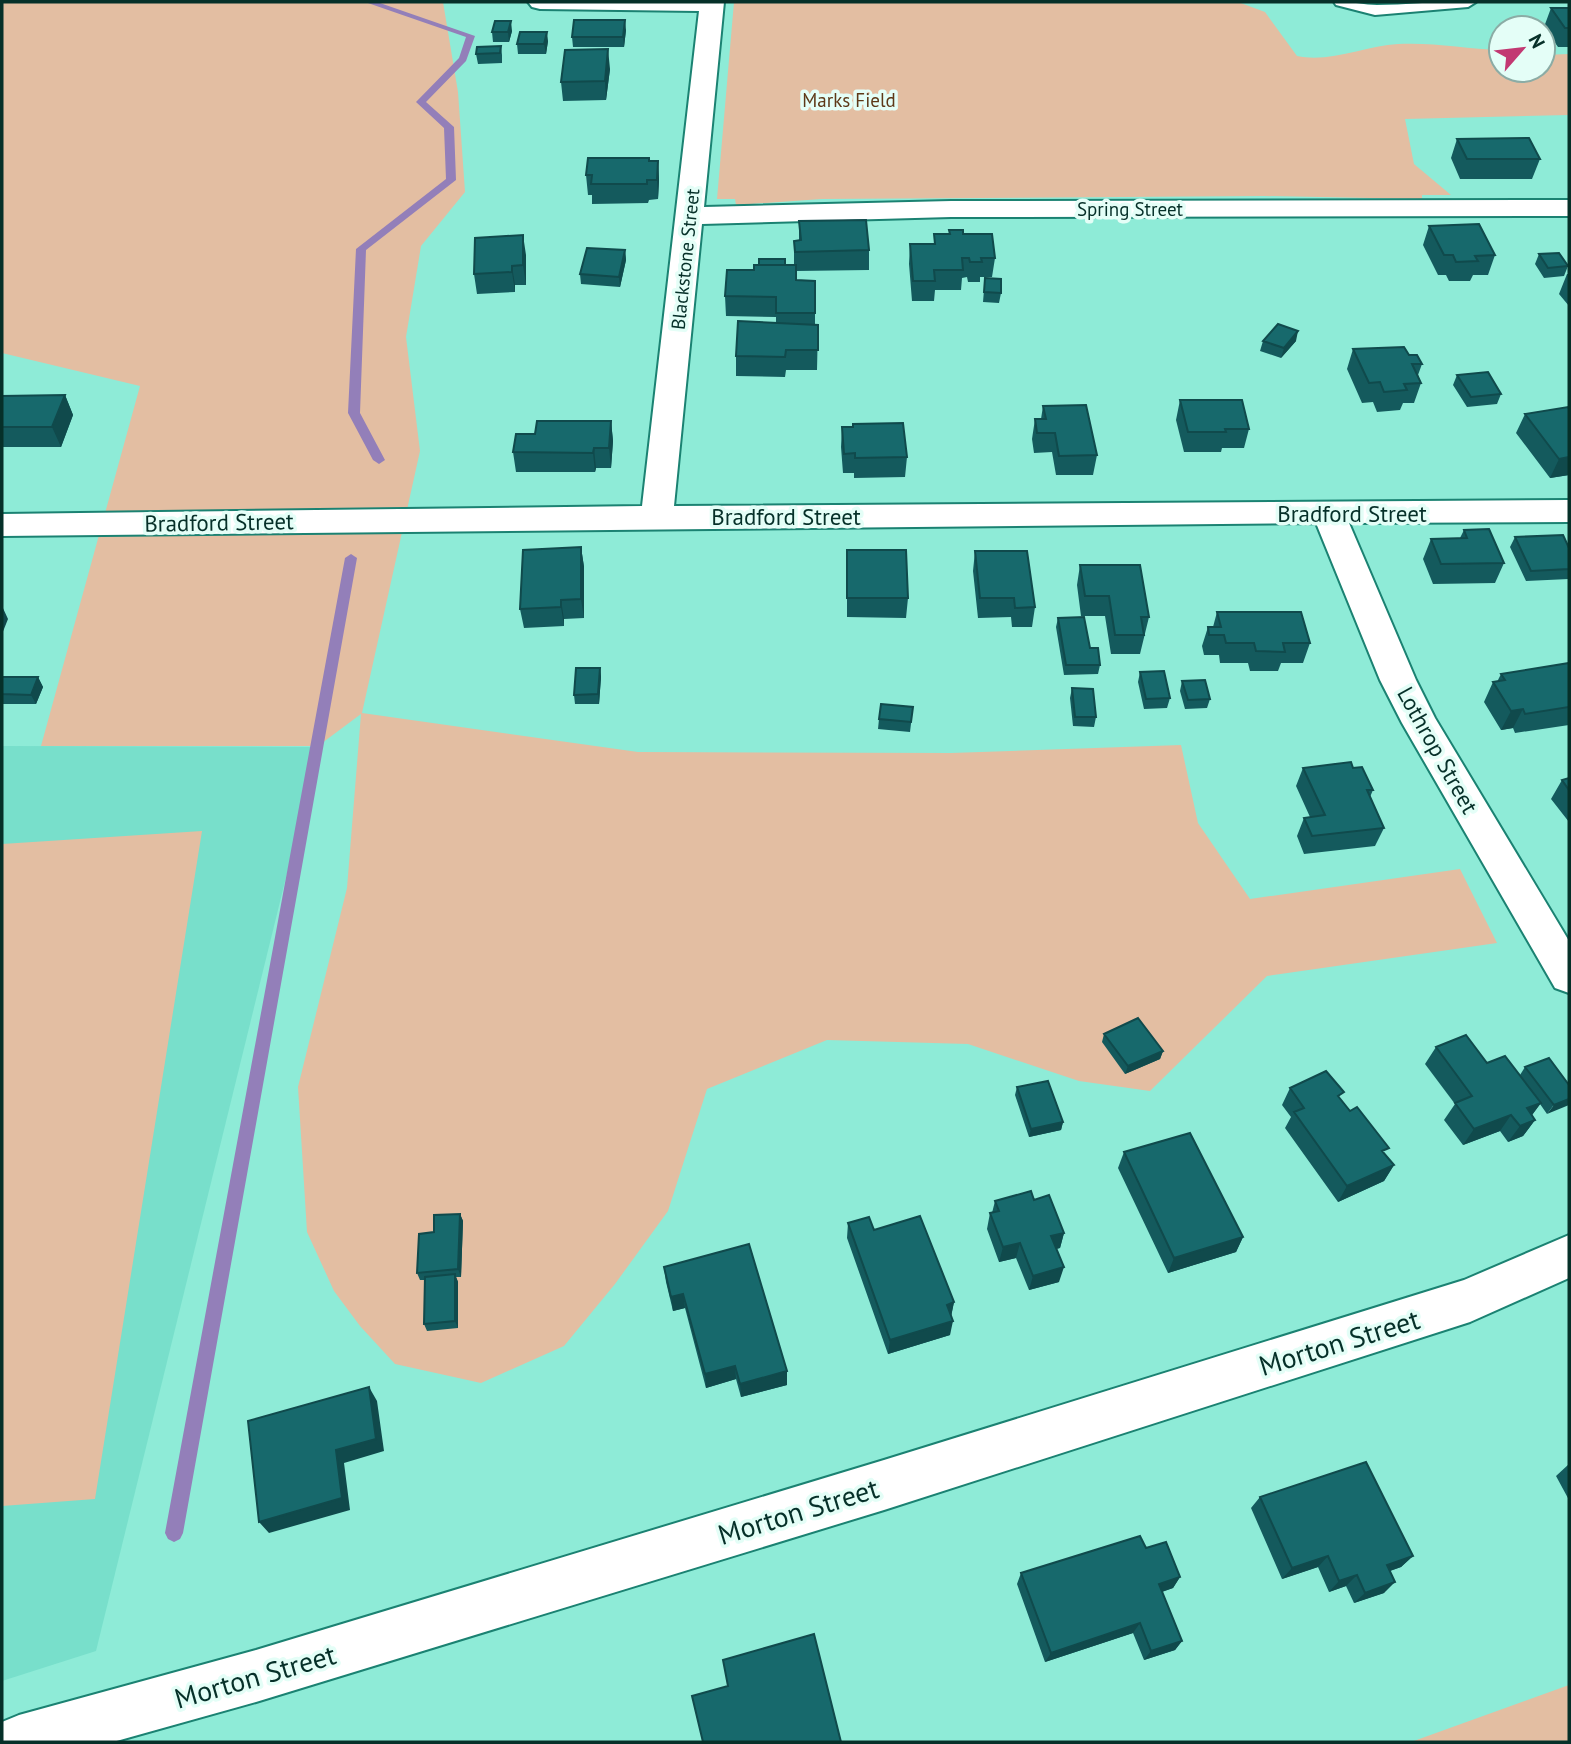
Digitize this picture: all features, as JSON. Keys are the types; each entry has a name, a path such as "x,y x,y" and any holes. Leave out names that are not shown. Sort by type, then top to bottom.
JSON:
{"street":[{"path":"540,2 712,3"},
{"name":"Blackstone Street","path":"657,517 712,3"},
{"name":"Spring Street","path":"690,216 951,209 1569,208"},
{"name":"Bradford Street","path":"2,525 657,517 1569,511"},
{"name":"Lothrop Street","path":"1328,513 1398,680 1420,723 1569,976"},
{"name":"Morton Street","path":"19,1742 257,1676 884,1485 1471,1300 1569,1256"}],"lane":[{"path":"1342,2 1375,10 1468,2"}],"shaded area":[{"path":"2,746 318,747 96,1651 2,1681"}],"green space":[{"path":"2,2 443,2 458,92 465,192 421,246 406,337 420,451 362,713 638,752 951,753 1181,745 1198,823 1250,899 1460,869 1497,943 1267,976 1150,1091 1079,1081 968,1044 827,1040 707,1089 668,1211 615,1284 564,1346 481,1383 395,1364 360,1326 334,1291 307,1232 298,1087 347,888 361,714 318,746 41,746 140,386 2,353"},
{"name":"Marks Field","path":"734,2 1238,2 1265,12 1297,56 1335,56 1398,44 1487,49 1487,84 1557,84 1557,54 1569,54 1569,115 1405,119 1414,164 1451,195 1422,195 1422,199 1264,196 822,199 736,205 735,199 717,199"},
{"path":"202,831 95,1499 2,1506 2,844"},
{"path":"1569,1685 1569,1742 1411,1742"}],"building":[{"path":"1551,8 1569,8 1569,28 1565,28"},
{"path":"574,20 625,20 623,37 572,37"},
{"path":"495,21 511,21 508,32 492,32"},
{"path":"520,32 547,32 544,44 517,44"},
{"path":"501,46 500,53 476,54 477,47"},
{"path":"608,49 605,81 561,82 565,50"},
{"path":"1529,138 1540,159 1467,159 1457,139"},
{"path":"588,158 649,158 649,161 658,161 657,180 647,180 647,184 591,184 592,175 586,175"},
{"path":"866,220 869,250 795,252 794,241 801,240 799,221"},
{"path":"1479,224 1495,255 1475,256 1478,261 1456,262 1453,255 1444,255 1429,226"},
{"path":"949,230 963,230 963,234 992,234 995,258 981,258 982,262 970,262 969,258 962,258 963,270 934,270 935,281 913,281 910,244 935,244 934,234 950,234"},
{"path":"523,235 523,265 512,266 512,272 474,274 475,238"},
{"path":"587,248 625,250 619,277 580,274"},
{"path":"1559,253 1568,266 1548,268 1539,254"},
{"path":"759,259 785,259 785,265 759,265"},
{"path":"754,265 796,265 796,280 815,281 815,313 776,313 776,297 725,296 727,270 754,270"},
{"path":"985,278 1001,279 1001,293 984,292"},
{"path":"738,321 818,325 818,350 786,350 785,357 736,356"},
{"path":"1278,324 1298,331 1284,348 1263,341"},
{"path":"1404,347 1409,355 1417,355 1422,364 1412,364 1421,383 1404,384 1407,390 1384,392 1380,382 1369,383 1353,349"},
{"path":"1488,372 1501,394 1471,397 1457,375"},
{"path":"65,395 52,427 2,427 2,396"},
{"path":"1180,400 1242,400 1249,429 1188,432"},
{"path":"1086,405 1097,455 1059,456 1055,433 1037,433 1035,419 1046,419 1043,406"},
{"path":"1568,407 1569,457 1559,459 1525,414"},
{"path":"537,421 611,421 609,448 594,448 593,453 513,452 516,434 535,434"},
{"path":"903,423 907,457 855,458 855,453 844,454 842,427 853,427 853,424"},
{"path":"1489,529 1504,563 1441,564 1431,539 1467,538 1464,530"},
{"path":"1563,535 1569,548 1569,569 1531,571 1515,537"},
{"path":"581,547 581,599 561,600 561,607 520,609 523,550"},
{"path":"847,550 906,550 908,598 847,598"},
{"path":"975,551 1027,551 1035,607 1015,608 1014,598 980,598"},
{"path":"1080,565 1140,565 1149,617 1141,617 1144,635 1115,635 1109,596 1085,596"},
{"path":"1217,612 1301,612 1310,643 1283,643 1285,652 1256,651 1254,643 1226,643 1224,635 1209,635 1208,627 1221,627"},
{"path":"1084,617 1090,648 1098,648 1100,665 1066,665 1058,618"},
{"path":"1569,663 1569,707 1525,714 1523,709 1511,711 1493,682 1505,680 1501,674"},
{"path":"576,668 600,668 598,694 574,695"},
{"path":"1164,671 1170,698 1146,699 1140,672"},
{"path":"2,677 38,677 31,695 2,694"},
{"path":"1205,680 1210,699 1188,700 1182,681"},
{"path":"1072,688 1093,689 1096,717 1075,717"},
{"path":"881,704 913,707 911,722 879,719"},
{"path":"1351,762 1353,768 1362,767 1373,790 1367,790 1384,828 1312,836 1304,818 1325,815 1303,768"},
{"path":"1569,778 1569,790 1562,780"},
{"path":"1138,1018 1163,1051 1128,1066 1104,1034"},
{"path":"1466,1035 1487,1063 1505,1056 1541,1103 1527,1108 1535,1120 1520,1126 1511,1115 1474,1129 1455,1103 1472,1096 1436,1047"},
{"path":"1549,1058 1569,1085 1569,1099 1554,1105 1525,1067"},
{"path":"1326,1071 1344,1092 1338,1096 1350,1111 1357,1107 1389,1148 1382,1151 1394,1165 1347,1186 1294,1112 1304,1108 1290,1088"},
{"path":"1048,1081 1063,1122 1031,1129 1017,1087"},
{"path":"1190,1133 1243,1237 1174,1258 1124,1152"},
{"path":"1031,1191 1034,1200 1049,1195 1064,1233 1051,1236 1064,1267 1033,1276 1020,1243 1003,1247 990,1213 999,1211 995,1201"},
{"path":"460,1214 458,1269 417,1273 419,1234 434,1232 434,1215"},
{"path":"920,1216 954,1302 947,1305 953,1321 890,1340 848,1223 869,1217 874,1230"},
{"path":"749,1244 787,1371 740,1384 735,1366 705,1374 683,1294 671,1297 664,1267"},
{"path":"455,1274 455,1321 424,1324 425,1277"},
{"path":"369,1387 376,1439 336,1450 342,1498 259,1522 248,1421"},
{"path":"1366,1462 1413,1556 1387,1565 1395,1582 1365,1593 1357,1575 1339,1581 1328,1556 1292,1568 1260,1497"},
{"path":"1140,1536 1146,1548 1166,1542 1180,1577 1159,1584 1182,1641 1151,1651 1140,1623 1051,1653 1021,1573"},
{"path":"814,1634 841,1742 703,1742 692,1696 728,1686 723,1660"}],"waterway":[{"path":"369,2 471,36 463,59 421,102 449,127 451,180 361,249 354,413 379,460"},
{"path":"174,1533 351,558"}]}
